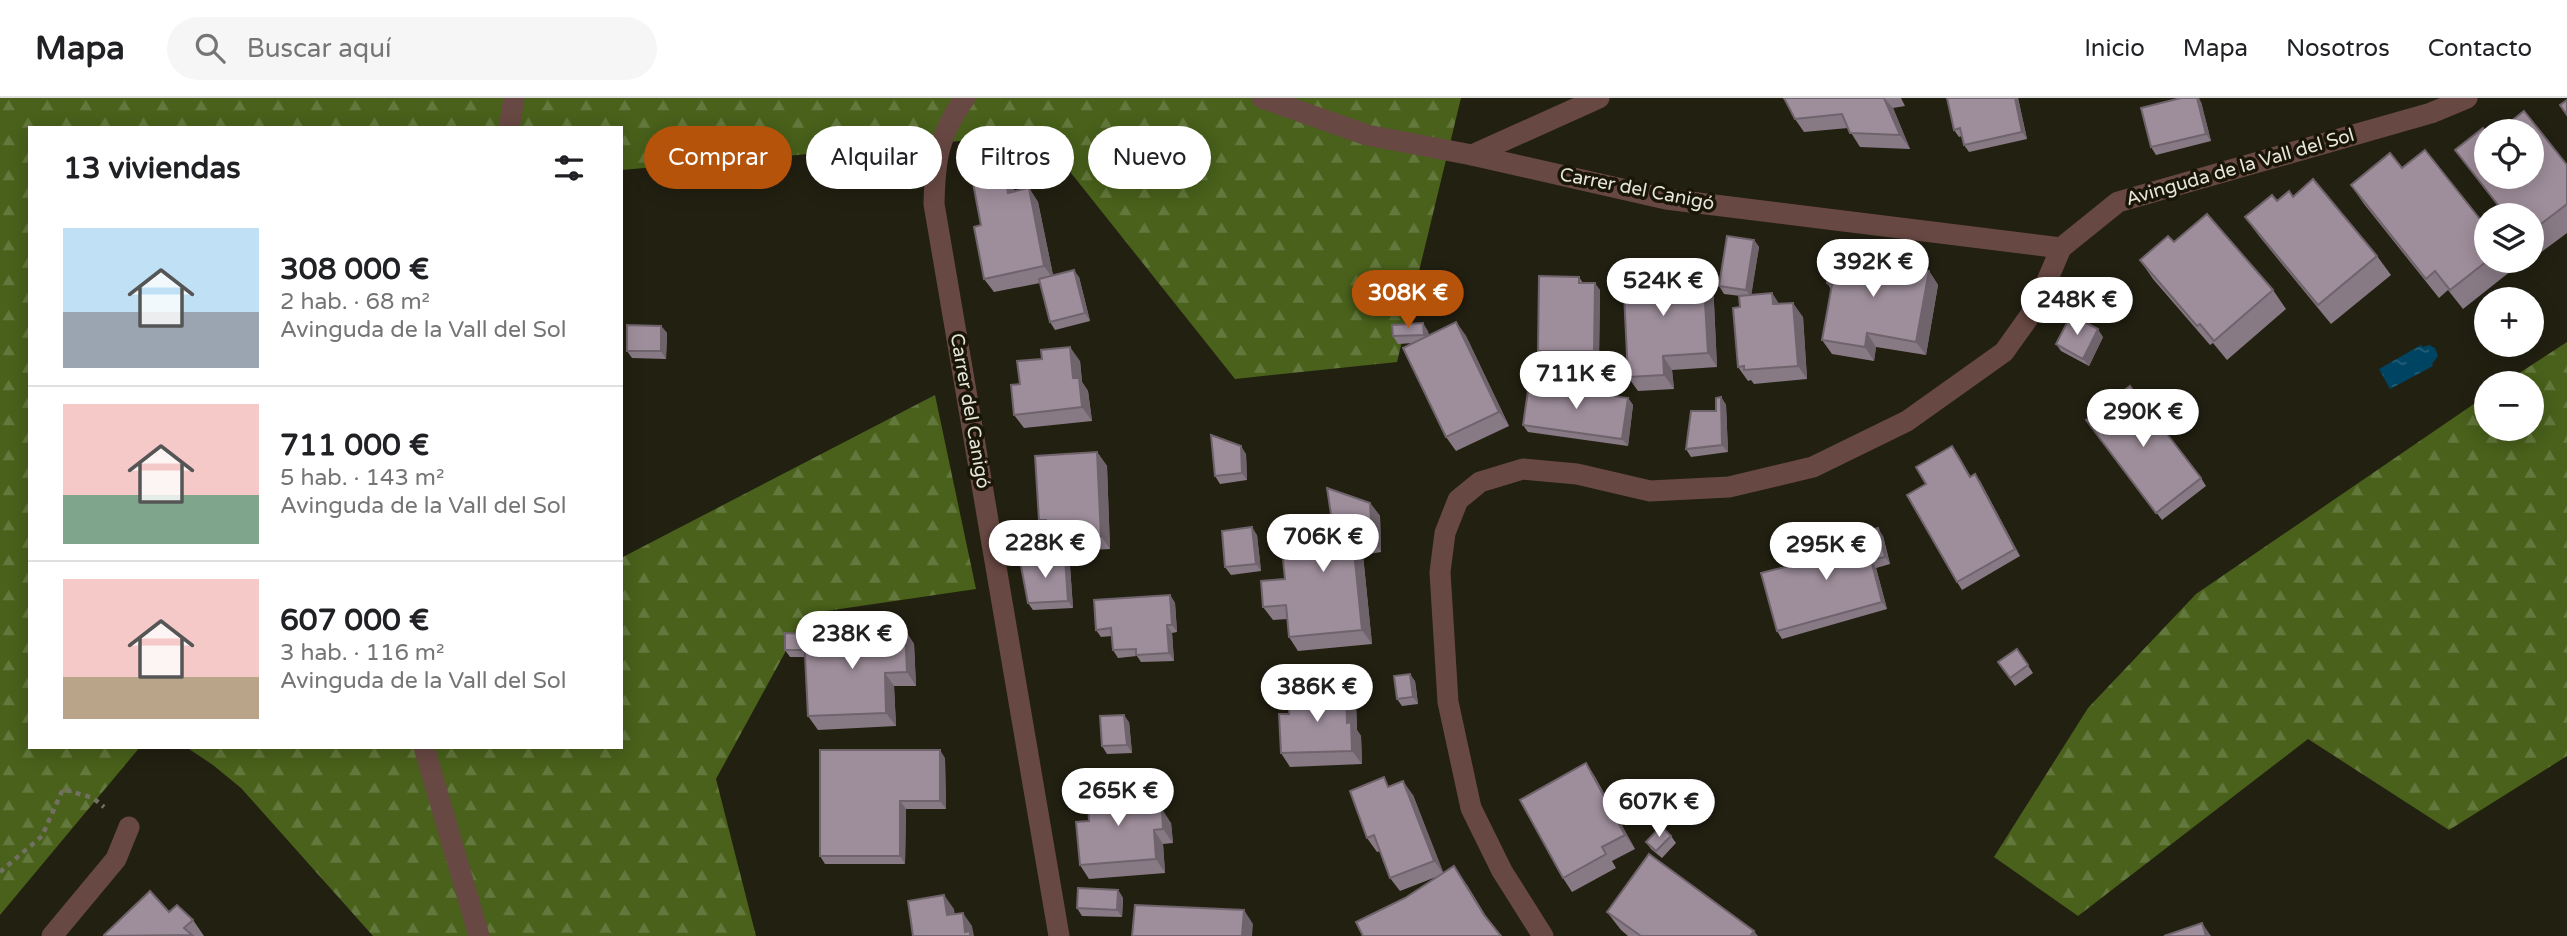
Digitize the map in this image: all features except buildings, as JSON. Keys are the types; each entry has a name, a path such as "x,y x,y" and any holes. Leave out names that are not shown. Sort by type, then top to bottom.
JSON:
{"street":[{"path":"509,126 514,98"},
{"name":"Carrer del Canigó","path":"965,98 948,122 935,165 934,204 1059,936"},
{"name":"Carrer del Canigó","path":"1262,98 1367,135 1472,155 1666,199 2062,248"},
{"path":"1472,155 1599,98"},
{"name":"Avinguda de la Vall del Sol","path":"1542,936 1502,871 1471,807 1448,702 1440,572 1445,533 1458,500 1480,482 1523,469 1577,474 1650,491 1729,487 1812,467 1908,421 2004,352 2036,307 2062,248 2118,202 2431,113 2468,98"},
{"path":"425,749 479,936"},
{"path":"52,936 116,859 129,827"}],"path":[{"path":"0,872 42,836 63,789 93,798 129,827"}],"green space":[{"path":"0,98 1461,98 1397,362 1235,379 1074,177 1074,126 956,126 956,141 942,142 942,126 806,126 806,154 792,155 792,126 644,126 644,168 623,170 623,126 28,126 28,749 138,749 0,915"},
{"path":"2567,342 2567,756 2449,830 2308,739 2078,916 1994,857 2088,708 2196,594 2474,404 2474,441 2544,441 2544,371 2522,371"},
{"path":"935,395 976,589 806,614 716,779 756,936 373,936 241,788 189,749 623,749 623,557"}],"water":[{"path":"2421,345 2435,348 2438,356 2433,366 2390,389 2379,369"}]}
